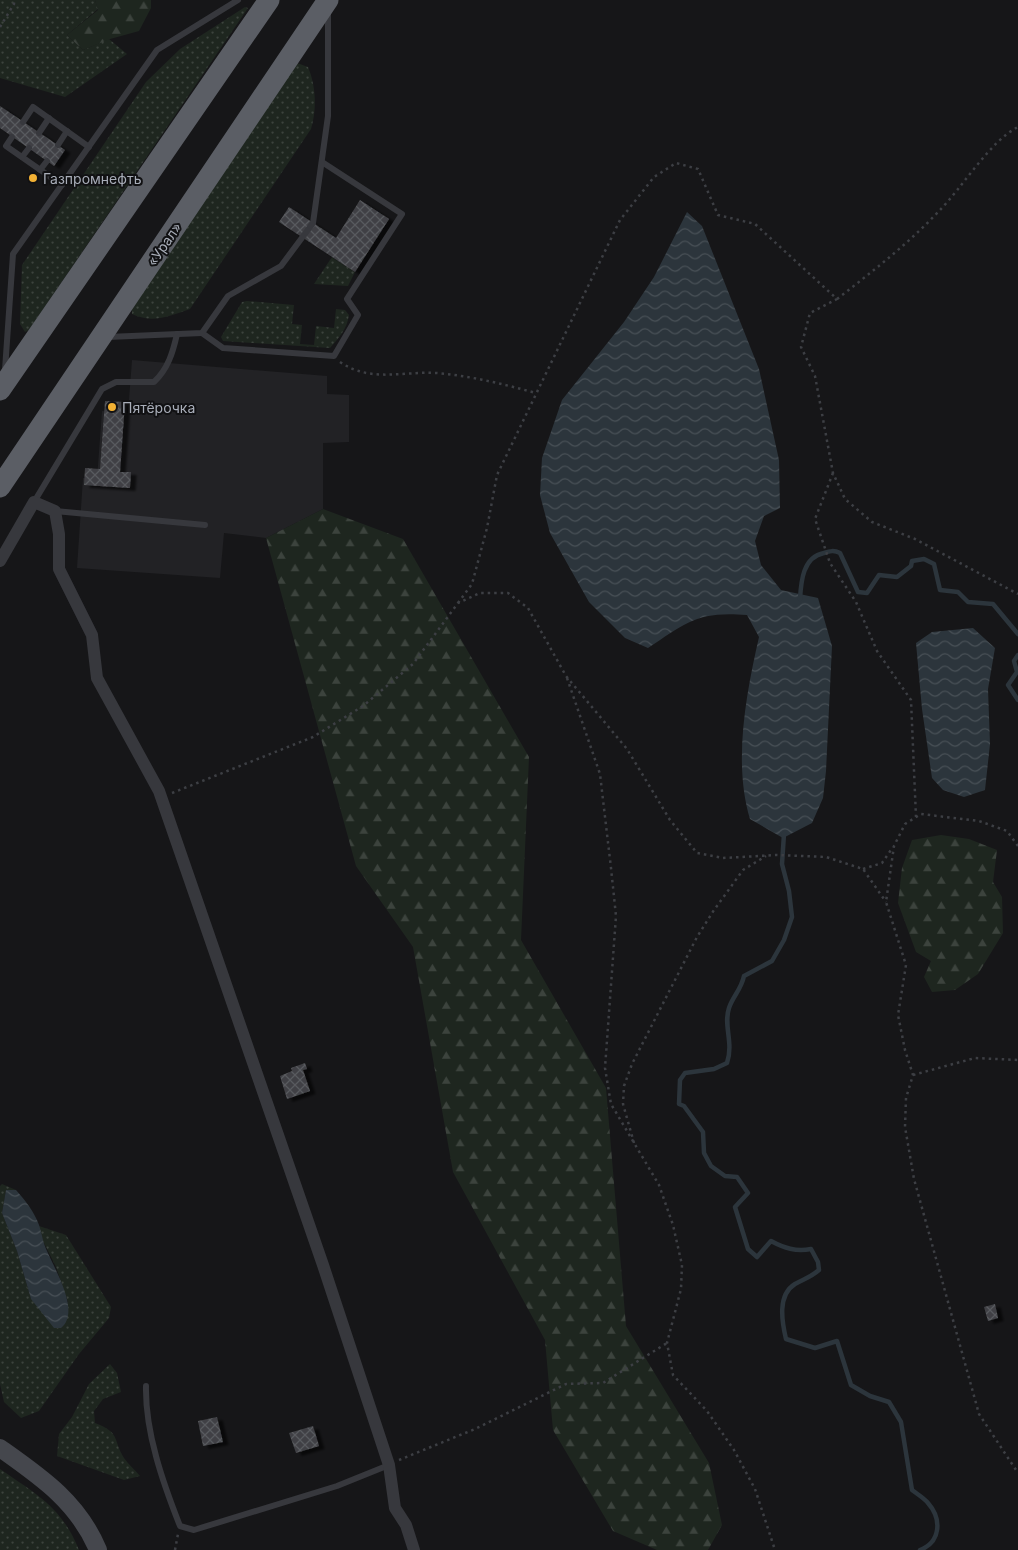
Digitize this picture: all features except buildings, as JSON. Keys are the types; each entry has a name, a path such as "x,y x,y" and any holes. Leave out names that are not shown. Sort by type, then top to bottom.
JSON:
{"highway":[{"path":"2,387 269,0"},
{"name":"«Урал»","path":"0,487 328,0"}],"main road":[{"path":"0,1448 37,1474 71,1506 88,1527 98,1550"}],"street":[{"path":"0,561 34,502 55,511 59,569 92,635 97,678 162,798 323,1265 389,1465 395,1508 406,1525 414,1550"}],"lane":[{"path":"2,387 13,254 158,50 238,0"},
{"path":"202,333 228,296 281,266 313,223 328,116 328,0"},
{"path":"23,122 33,107 89,147"},
{"path":"39,133 49,118"},
{"path":"58,145 67,131"},
{"path":"12,137 6,146 62,185"},
{"path":"22,157 29,148"},
{"path":"40,170 47,161"},
{"path":"102,337 202,333 223,348 334,356 358,315 347,299 402,214 322,162"},
{"path":"34,502 102,389 116,382 154,382 162,375 173,351 177,334"},
{"path":"55,511 205,525"},
{"path":"146,1386 146,1406 157,1453 169,1498 180,1526 194,1530 337,1486 389,1465"}],"path":[{"path":"0,27 14,4 14,0"},
{"path":"1018,127 986,155 940,210 896,254 837,298 810,313 801,347 815,376 833,473 844,498 872,522 915,539 1018,594"},
{"path":"162,798 313,737 363,706 413,664 472,584 497,475 620,220 654,177 676,163 698,169 718,215 755,224 837,298"},
{"path":"330,356 354,372 395,375 435,373 494,381 536,393"},
{"path":"833,473 815,519 829,561 856,602 877,651 911,700 916,817"},
{"path":"458,603 480,593 508,593 528,608 566,676 600,774 616,916 605,1068 610,1104 658,1186 673,1225 682,1265 681,1289 667,1343 673,1375 707,1410 734,1450 755,1489 775,1550"},
{"path":"566,676 627,749 670,820 697,853 723,858 777,855 826,857 863,869 882,863 894,846 905,824 921,814 979,821 1007,831 1018,846"},
{"path":"886,902 894,846"},
{"path":"635,1146 623,1104 624,1086 632,1064 697,937 743,870 766,856"},
{"path":"863,869 886,902 906,965 898,1015 905,1050 913,1075 906,1098 905,1127 914,1179 979,1414 1018,1473"},
{"path":"913,1075 976,1058 1018,1060"},
{"path":"389,1465 476,1429 566,1384 603,1382 667,1343"},
{"path":"175,1550 180,1526"}],"shaded area":[{"path":"132,360 327,376 327,394 349,395 349,442 323,443 323,509 266,538 224,533 220,578 77,568 83,478 97,479 102,411 128,413"}],"green space":[{"path":"0,0 95,0 98,9 67,35 83,50 109,39 127,54 65,97 0,78"},
{"path":"95,0 151,0 151,8 139,31 110,39 83,50 67,35 98,10"},
{"path":"245,7 248,8 29,330 25,332 20,324 22,265 146,82 180,49"},
{"path":"297,63 308,67 313,82 315,106 311,129 190,309 154,319 132,314 132,305"},
{"path":"332,257 355,272 348,286 314,284"},
{"path":"242,302 294,305 292,324 302,325 300,344 314,345 316,326 334,328 336,309 345,310 349,315 344,329 330,348 223,341 221,337"},
{"path":"323,509 403,539 529,757 521,940 606,1088 626,1326 709,1463 722,1525 708,1550 657,1550 613,1531 553,1430 545,1340 453,1172 413,947 356,866 266,538"},
{"path":"941,835 969,839 997,850 993,882 1002,897 1003,933 978,974 955,990 932,992 924,977 931,961 916,952 898,903 902,868 912,840"},
{"path":"2,1184 16,1190 6,1190 2,1213 17,1251 31,1299 68,1302 56,1267 42,1239 39,1226 66,1235 111,1307 109,1318 79,1354 39,1411 21,1418 4,1402 0,1384 0,1186"},
{"path":"110,1364 117,1373 121,1392 103,1399 94,1411 95,1423 112,1433 127,1463 140,1476 124,1480 57,1456 59,1434 72,1417 89,1384"},
{"path":"0,1469 36,1494 56,1512 65,1523 79,1550 0,1550"}],"water":[{"path":"687,212 702,226 759,369 779,460 780,508 764,516 755,541 761,565 781,590 818,598 832,646 823,798 812,823 783,838 750,819 745,797 742,775 743,728 759,637 747,615 716,615 694,620 673,631 648,648 625,638 589,602 550,533 540,495 542,458 562,400 624,322 654,277"},
{"path":"973,628 995,648 988,689 990,744 985,790 964,797 943,790 932,778 922,709 916,643 932,632"},
{"path":"6,1190 16,1190 37,1220 67,1302 68,1312 66,1321 61,1328 54,1328 31,1299 17,1251 2,1213"}],"waterway":[{"path":"800,599 804,571 817,555 832,551 840,553 858,592 867,593 879,575 897,577 911,566 912,561 924,559 934,564 940,590 958,592 968,602 993,604 1018,634"},
{"path":"1018,655 1014,661 1017,672 1008,685 1018,700"},
{"path":"784,834 782,864 789,891 792,917 784,940 772,961 744,976 729,1008 727,1015 729,1048 727,1063 714,1069 685,1073 680,1080 679,1104 684,1106 703,1132 704,1153 711,1166 725,1176 737,1177 748,1193 735,1207 748,1249 757,1257 771,1241 790,1249 811,1249 818,1262 819,1270 795,1284 785,1295 782,1317 786,1339 815,1348 837,1341 851,1385 870,1396 889,1402 901,1422 912,1490 928,1503 936,1516 937,1530 935,1536 932,1542 920,1550"}],"place":[{"name":"Газпромнефть","path":"33,178"},
{"name":"Пятёрочка","path":"112,407"}]}
